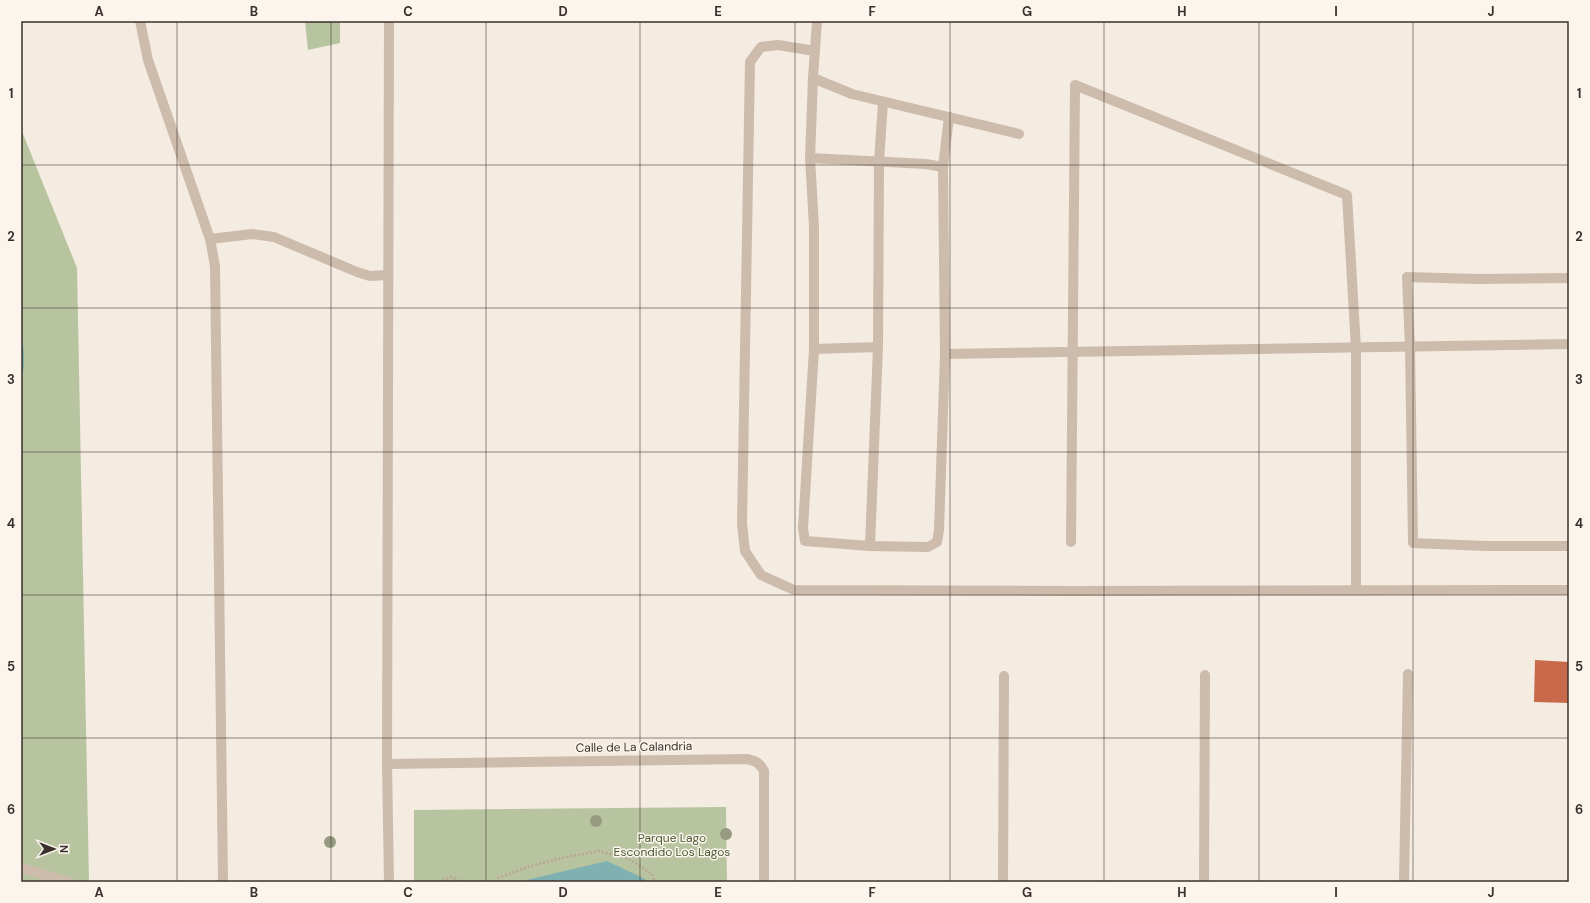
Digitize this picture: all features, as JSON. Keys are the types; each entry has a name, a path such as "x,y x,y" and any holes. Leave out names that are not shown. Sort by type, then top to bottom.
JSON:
{"street":[{"path":"140,21 148,60 210,239 215,266 223,882"},
{"path":"389,21 387,764 389,882"},
{"path":"817,21 810,158 814,227 814,349 803,528 805,541 870,546 928,547 937,542 939,530 945,354 943,166 949,117"},
{"path":"815,51 778,45 761,47 750,62 742,524 745,551 761,575 794,590 1569,590"},
{"path":"813,78 852,94 1019,134"},
{"path":"1071,542 1075,85 1347,194 1356,348 1356,590"},
{"path":"870,546 878,347 879,162 883,102"},
{"path":"810,158 943,166"},
{"path":"210,239 252,234 274,237 357,272 370,276 388,275"},
{"path":"1569,278 1477,279 1407,277 1410,347 1413,543 1486,546 1569,546"},
{"path":"945,354 1569,344"},
{"path":"814,349 878,347"},
{"path":"1404,882 1408,674"},
{"path":"1204,882 1205,675"},
{"path":"1003,882 1004,676"},
{"name":"Calle de La Calandria","path":"387,764 747,759 756,761 761,765 764,771 764,882"},
{"path":"21,868 69,882"}],"path":[{"path":"496,882 498,878 524,868 557,859 599,851 629,859 652,874 655,882"},
{"path":"440,882 451,876 462,882"}],"green space":[{"path":"305,21 340,21 340,43 308,50"},
{"path":"21,129 77,268 89,882 21,882"},
{"name":"Parque Lago Escondido Los Lagos","path":"726,807 727,882 414,882 414,810"}],"water":[{"path":"21,331 24,369 21,382"},
{"path":"607,861 645,879 645,882 518,882"}],"building":[{"path":"1535,660 1569,662 1569,703 1534,702"}]}
